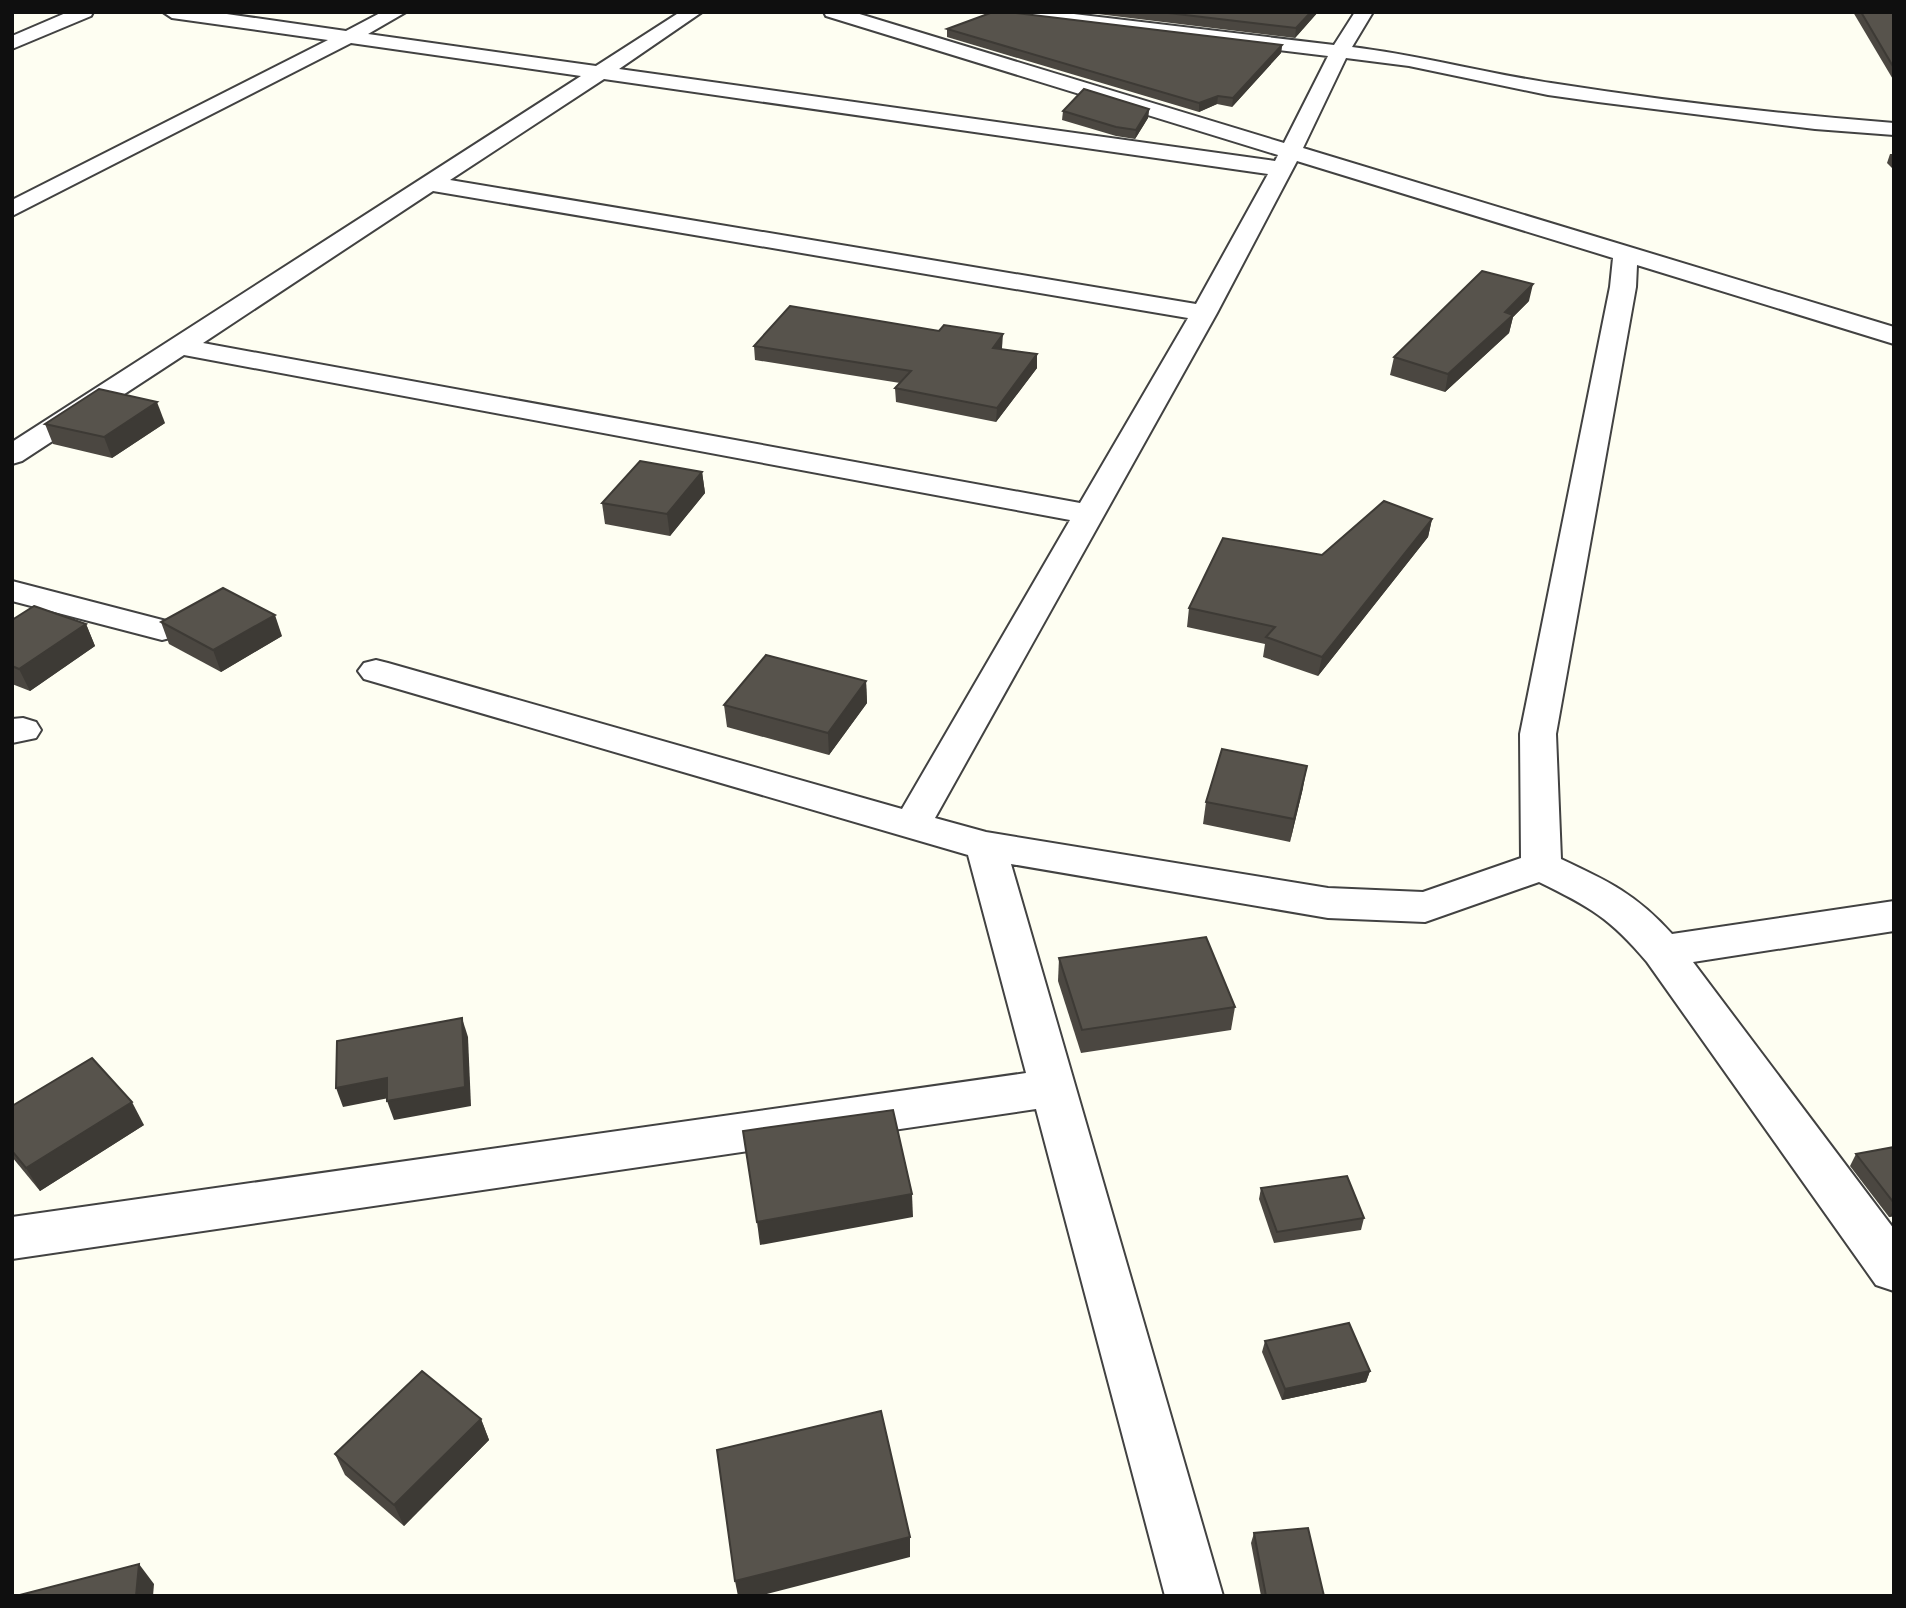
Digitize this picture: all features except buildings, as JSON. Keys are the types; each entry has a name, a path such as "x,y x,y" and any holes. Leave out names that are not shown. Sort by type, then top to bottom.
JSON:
{"street":[{"path":"12,43 84,12"},
{"path":"172,12 600,74 1286,160"},
{"path":"12,209 397,12"},
{"path":"12,455 177,345 433,184 693,12"},
{"path":"833,12 1625,269 1684,273 1894,336"},
{"path":"1009,12 1409,60 1548,89 1815,123 1894,129"},
{"path":"912,824 1204,313 1286,160 1340,51 1364,12"},
{"path":"433,184 1204,313"},
{"path":"1541,866 1538,734 1625,269"},
{"path":"177,345 1088,514"},
{"path":"12,591 162,630"},
{"path":"376,671 986,846 1328,903 1425,907 1541,866 1605,897 1634,919 1661,951 1894,1269"},
{"path":"986,846 1194,1596"},
{"path":"1661,951 1894,916"},
{"path":"12,1238 1052,1088"}]}
